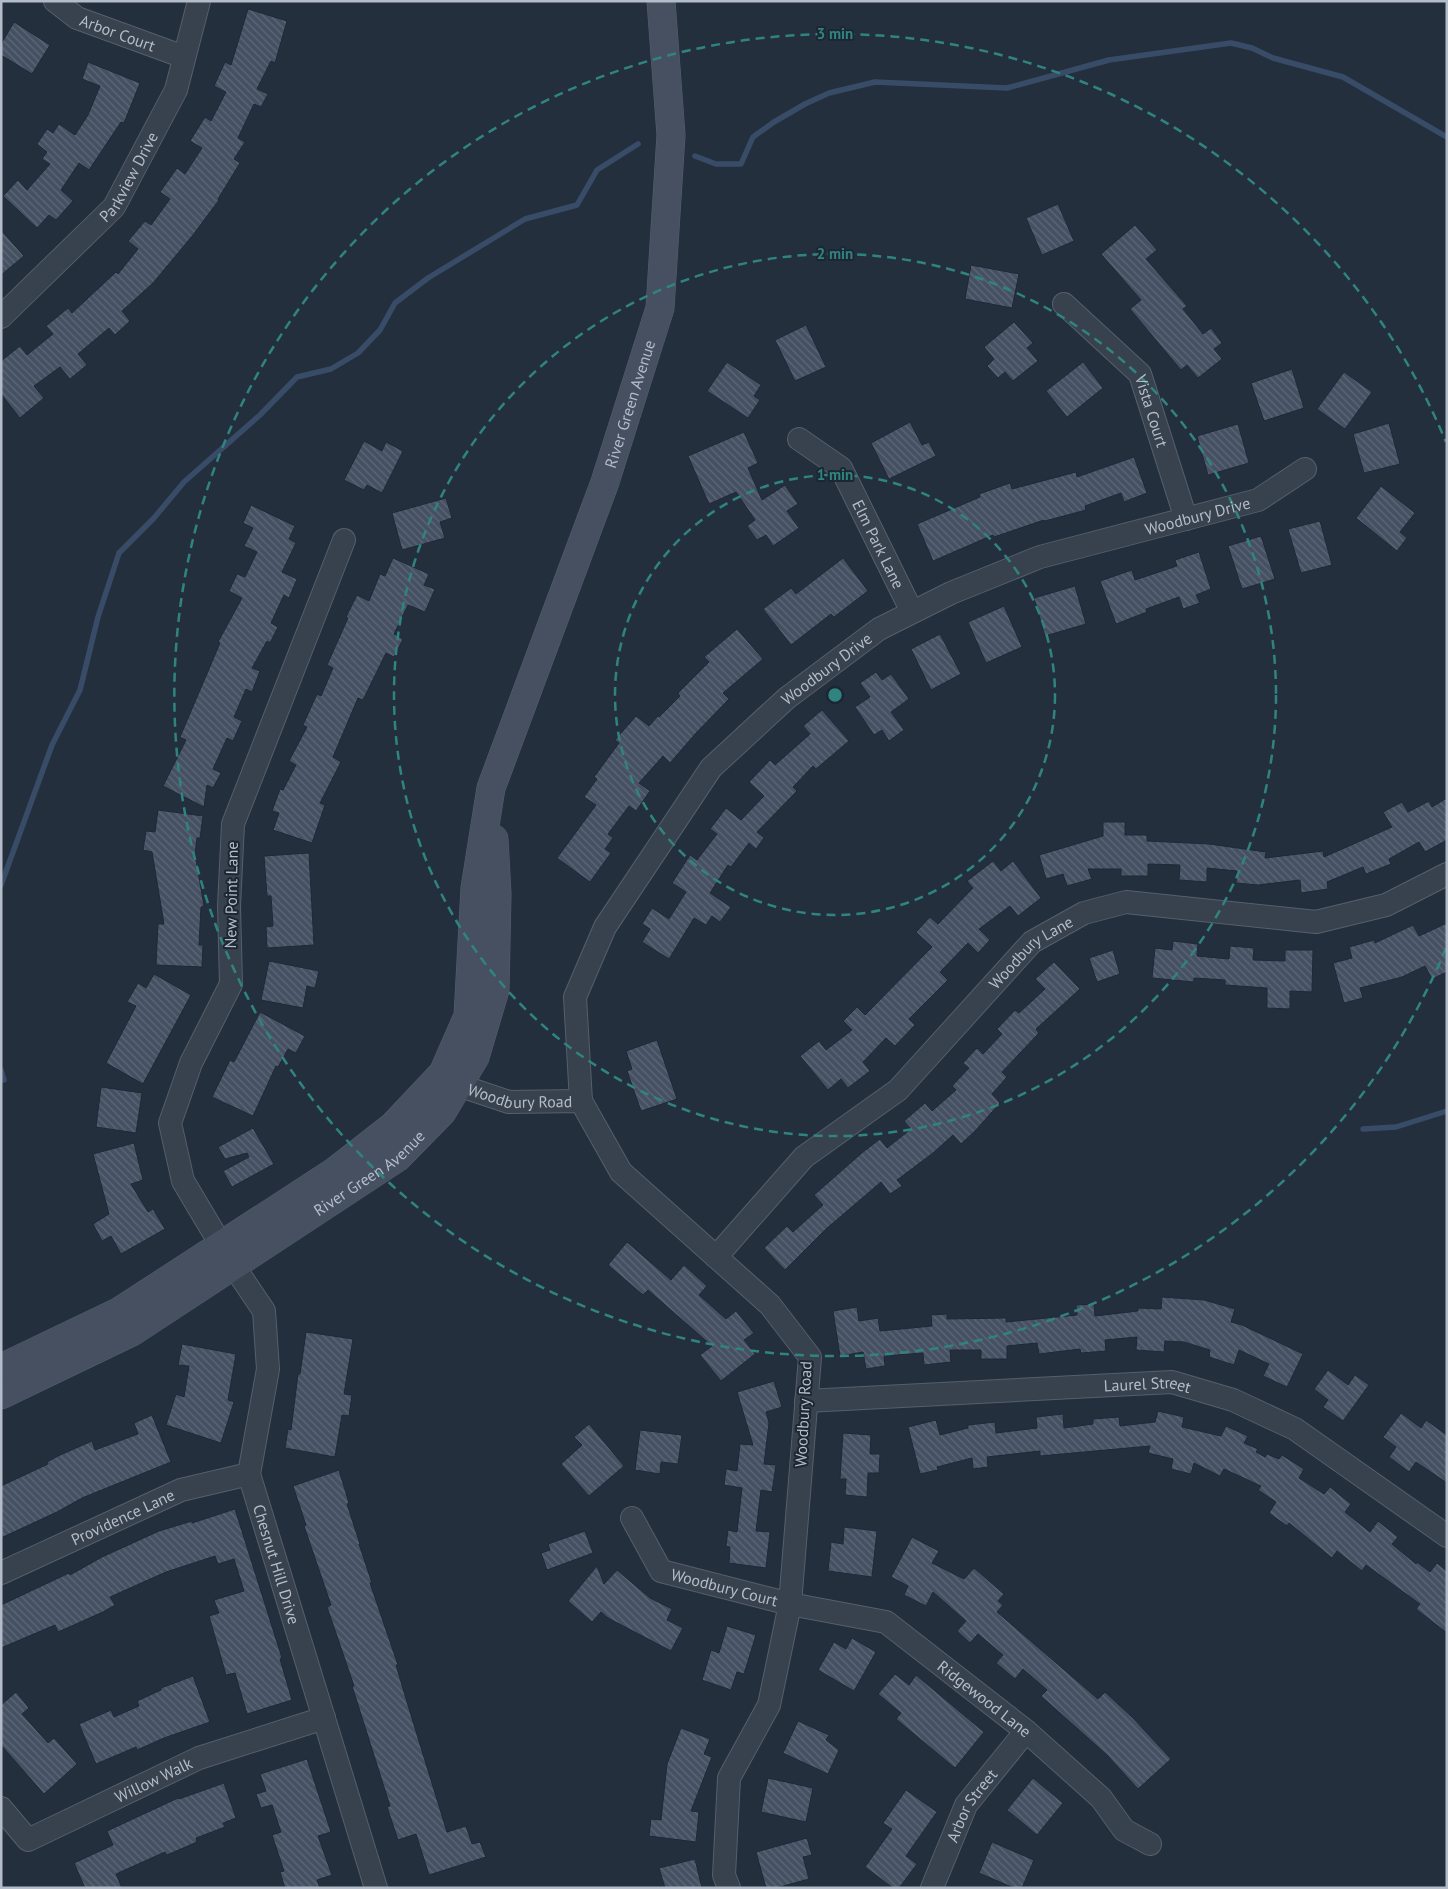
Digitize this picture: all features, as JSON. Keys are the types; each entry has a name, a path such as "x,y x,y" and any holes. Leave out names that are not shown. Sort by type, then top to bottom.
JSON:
{"street":[{"name":"Arbor Court","path":"55,1 77,18 184,57"},
{"name":"Parkview Drive","path":"1,317 114,207 176,90 199,1"},
{"name":"River Green Avenue","path":"1,1368 120,1311 227,1255 396,1158 442,1112 450,1079 475,1057 494,990 497,894 491,788 605,482 660,308 671,135 661,1"},
{"name":"Vista Court","path":"1064,304 1140,374 1186,519"},
{"name":"Elm Park Lane","path":"799,439 841,468 912,612"},
{"name":"Woodbury Drive","path":"581,1101 575,997 605,927 712,768 787,698 879,629 951,593 1040,557 1258,500 1305,469"},
{"name":"New Point Lane","path":"227,1255 183,1181 170,1123 191,1063 231,984 229,906 233,824 344,540"},
{"name":"Woodbury Lane","path":"716,1257 804,1157 898,1090 1032,942 1084,913 1126,902 1316,922 1386,905 1447,874"},
{"name":"Woodbury Road","path":"450,1079 509,1102 581,1101 621,1172 770,1305 810,1357 790,1604 770,1705 729,1778 724,1875 729,1888"},
{"name":"River Green Avenue","path":"1,1395 132,1332 227,1255"},
{"name":"Chesnut Hill Drive","path":"227,1255 264,1311 268,1369 249,1474 376,1888"},
{"name":"Laurel Street","path":"806,1401 1172,1382 1232,1400 1295,1429 1447,1536"},
{"name":"Providence Lane","path":"1,1573 182,1490 249,1474"},
{"name":"Woodbury Court","path":"632,1518 661,1570 790,1604"},
{"name":"Ridgewood Lane","path":"790,1604 886,1622 1026,1731 1101,1798 1124,1830 1150,1844"},
{"name":"Willow Walk","path":"1,1808 28,1840 199,1758 324,1718"},
{"name":"Arbor Street","path":"932,1888 966,1805 1026,1731"}],"building":[{"path":"248,9 287,21 275,63 271,61 257,89 268,94 261,107 254,104 238,138 245,142 234,159 240,163 219,200 193,235 153,283 122,311 130,321 115,335 109,328 78,354 87,365 70,379 60,367 34,386 44,398 20,418 1,394 1,361 20,346 27,355 53,334 46,326 68,308 72,313 116,272 118,274 138,249 128,241 145,221 151,225 170,199 160,192 177,168 185,174 202,148 190,141 205,117 211,121 226,92 214,86 225,62 231,65"},
{"path":"14,22 50,45 32,74 1,55 1,44"},
{"path":"88,62 140,83 124,123 121,122 89,170 79,163 61,190 73,201 56,220 49,215 37,228 3,196 18,180 27,190 50,164 42,159 47,152 37,144 47,129 53,133 59,124 75,135 88,115 100,86 82,79"},
{"path":"1058,204 1074,241 1042,255 1026,218"},
{"path":"1135,225 1157,250 1146,259 1187,306 1183,309 1203,334 1211,328 1222,343 1214,349 1222,359 1198,378 1187,365 1181,370 1130,309 1141,300 1101,254"},
{"path":"1,230 24,256 1,275"},
{"path":"971,265 1019,274 1012,308 965,299"},
{"path":"1014,322 1033,343 1027,348 1038,361 1013,381 1005,372 998,378 987,366 994,359 984,347"},
{"path":"806,325 826,367 795,381 775,340"},
{"path":"727,362 761,385 754,396 760,400 748,418 707,391"},
{"path":"1083,362 1103,388 1067,417 1046,391"},
{"path":"1292,369 1304,408 1264,421 1251,383"},
{"path":"1344,372 1372,392 1345,429 1317,409"},
{"path":"910,422 922,445 929,442 936,456 889,479 871,443"},
{"path":"1389,423 1400,464 1364,473 1353,434"},
{"path":"1238,424 1249,463 1208,475 1197,436"},
{"path":"744,432 758,463 748,468 762,500 785,485 798,504 787,511 799,528 773,546 766,535 757,540 747,526 755,520 736,492 709,504 688,456"},
{"path":"364,441 382,451 386,442 403,451 382,493 367,485 364,490 344,480"},
{"path":"1134,457 1147,493 1124,502 1121,493 1085,506 1086,510 1044,520 994,537 993,535 933,561 917,524 980,497 979,494 1010,483 1012,489 1076,472 1077,477"},
{"path":"1381,486 1415,513 1400,532 1407,538 1397,551 1356,518"},
{"path":"446,498 452,518 440,522 445,538 402,550 392,513"},
{"path":"251,505 295,526 289,539 296,543 282,572 297,579 289,598 284,595 271,623 278,627 270,643 267,641 252,668 260,671 252,692 246,689 234,717 242,721 233,741 227,738 213,769 221,773 213,788 207,785 204,807 163,786 186,740 180,737 220,643 218,642 242,598 229,591 237,574 245,577 257,552 244,546 253,528 243,523"},
{"path":"1320,521 1332,565 1301,573 1288,529"},
{"path":"1261,536 1275,579 1242,589 1228,546"},
{"path":"1199,552 1211,589 1196,595 1200,603 1183,609 1179,597 1146,609 1147,612 1116,624 1100,581 1132,570 1135,580 1177,566 1175,560"},
{"path":"393,558 429,574 424,585 435,589 425,612 408,605 394,634 403,639 394,657 386,653 363,700 358,698 333,757 341,762 320,803 325,805 312,843 273,830 279,813 272,811 280,789 283,790 296,765 289,761 307,727 303,725 317,694 321,696 333,668 327,665 348,618 346,617 357,595 369,601 380,574 385,576"},
{"path":"843,558 868,591 834,617 831,614 791,645 763,609 791,588 796,594"},
{"path":"1075,586 1086,624 1045,636 1034,598"},
{"path":"1004,606 1022,647 986,663 968,622"},
{"path":"737,629 763,659 723,693 729,699 670,763 663,756 639,783 650,791 636,811 629,806 608,834 613,838 605,849 611,853 590,882 557,858 596,805 584,797 597,779 594,777 619,743 615,740 636,716 649,726 659,717 680,696 678,693 709,662 704,657"},
{"path":"940,634 961,674 931,690 911,649"},
{"path":"876,672 882,680 891,674 909,699 891,712 904,730 889,741 882,730 874,735 855,707 870,697 860,683"},
{"path":"822,710 849,741 816,769 813,766 793,787 797,791 757,832 764,838 756,849 749,843 731,867 728,865 710,893 731,907 720,922 712,916 706,925 694,918 669,959 642,942 650,929 642,924 652,908 669,919 686,892 672,883 690,855 697,860 717,834 710,829 726,808 741,820 764,796 749,782 770,760 775,765 810,734 803,726"},
{"path":"1447,798 1447,840 1425,852 1419,842 1389,859 1391,864 1366,874 1363,867 1327,882 1328,889 1301,893 1300,880 1258,885 1236,883 1237,871 1207,868 1207,882 1179,880 1180,865 1148,864 1148,876 1121,876 1121,869 1088,869 1092,879 1067,886 1063,874 1046,879 1039,855 1103,836 1103,822 1125,822 1125,835 1147,835 1147,841 1209,844 1266,852 1265,858 1323,851 1324,857 1392,827 1383,812 1402,802 1408,812 1429,801 1432,807"},
{"path":"158,810 203,816 200,838 197,838 195,854 204,906 201,907 199,945 203,945 202,967 156,965 158,924 164,924 152,852 143,850 146,831 155,832"},
{"path":"309,853 314,945 267,948 266,927 273,926 271,896 267,896 264,856"},
{"path":"993,861 1001,871 1013,861 1041,898 1018,916 1010,906 979,929 990,940 978,953 968,943 940,972 948,980 909,1019 915,1025 895,1046 886,1038 863,1062 870,1071 848,1088 841,1079 828,1090 800,1056 819,1041 826,1050 852,1030 843,1021 857,1007 865,1015 932,947 916,932 930,917 938,924 973,888 967,881"},
{"path":"1447,923 1447,972 1432,979 1425,966 1402,977 1360,988 1363,998 1344,1003 1333,963 1352,958 1349,947 1374,940 1375,943 1413,925 1419,936"},
{"path":"1173,941 1198,944 1197,956 1229,959 1230,946 1254,948 1253,960 1285,961 1285,950 1313,950 1312,992 1290,991 1290,1009 1267,1008 1267,988 1225,985 1225,980 1194,978 1194,982 1152,978 1155,948 1172,950"},
{"path":"1113,950 1120,974 1097,982 1089,958"},
{"path":"269,961 319,971 315,988 307,986 303,1008 261,1000"},
{"path":"1054,962 1080,989 1036,1029 1039,1033 1002,1072 1007,1077 992,1094 1000,1103 961,1144 953,1135 933,1153 897,1180 902,1186 890,1194 881,1182 826,1229 785,1270 764,1248 787,1226 793,1232 823,1205 814,1195 863,1152 880,1139 887,1148 911,1129 904,1121 925,1103 932,1111 956,1090 952,1086 969,1068 963,1063 977,1048 983,1054 1002,1034 997,1029 1015,1010 1019,1013 1045,989 1035,979"},
{"path":"154,974 191,995 143,1084 106,1063 136,1006 127,1002 138,983 146,988"},
{"path":"260,1012 305,1036 296,1053 288,1049 278,1067 276,1066 253,1116 212,1097 230,1060 234,1062"},
{"path":"657,1040 677,1099 641,1111 627,1071 632,1069 626,1051"},
{"path":"101,1087 142,1093 136,1133 96,1127"},
{"path":"253,1128 274,1164 232,1187 223,1171 249,1157 247,1153 225,1159 218,1147"},
{"path":"134,1143 143,1180 131,1184 148,1212 153,1209 165,1229 121,1254 111,1236 102,1241 93,1224 109,1214 93,1154"},
{"path":"627,1242 671,1280 684,1265 707,1286 699,1295 726,1319 736,1311 754,1333 744,1340 755,1354 721,1381 700,1355 712,1346 648,1290 643,1295 608,1265"},
{"path":"1162,1297 1204,1300 1235,1309 1231,1322 1242,1325 1303,1354 1287,1387 1263,1376 1269,1364 1239,1350 1234,1365 1209,1357 1210,1350 1184,1342 1165,1341 1164,1352 1136,1350 1137,1337 1105,1340 1106,1351 1081,1353 1080,1349 1039,1354 1037,1343 1007,1346 1007,1359 981,1359 981,1350 950,1350 951,1362 924,1365 923,1353 884,1356 885,1366 866,1369 863,1352 840,1356 833,1311 857,1307 859,1321 878,1318 880,1331 932,1326 931,1315 947,1314 947,1319 1006,1318 1006,1322 1077,1315 1076,1305 1094,1304 1095,1316 1138,1311 1138,1308 1161,1309"},
{"path":"306,1332 353,1339 344,1394 352,1395 349,1416 342,1415 335,1457 285,1448 288,1429 291,1430 298,1374 300,1374"},
{"path":"182,1344 236,1354 228,1400 234,1402 221,1443 166,1425 176,1394 184,1397 189,1366 178,1365"},
{"path":"1328,1370 1348,1385 1355,1375 1369,1385 1343,1421 1323,1407 1328,1400 1314,1389"},
{"path":"774,1381 782,1407 766,1412 769,1423 764,1464 776,1465 772,1492 761,1490 756,1531 770,1532 766,1568 729,1563 730,1547 726,1546 728,1530 737,1532 742,1488 724,1485 726,1469 737,1471 740,1444 753,1445 737,1392"},
{"path":"1158,1411 1184,1417 1182,1427 1221,1436 1226,1426 1248,1436 1244,1443 1258,1449 1256,1452 1265,1457 1267,1454 1279,1459 1282,1455 1304,1469 1299,1478 1324,1494 1330,1487 1351,1504 1345,1512 1370,1532 1378,1521 1398,1537 1392,1544 1416,1564 1417,1562 1430,1572 1437,1563 1447,1571 1447,1633 1416,1609 1420,1604 1366,1565 1362,1571 1337,1551 1332,1558 1289,1523 1287,1526 1269,1513 1276,1502 1258,1490 1261,1486 1224,1469 1220,1476 1194,1463 1191,1474 1171,1469 1173,1459 1148,1453 1150,1446 1040,1456 1040,1451 987,1457 988,1467 973,1469 972,1458 937,1467 938,1470 920,1474 908,1427 936,1420 940,1435 968,1428 968,1425 995,1422 996,1433 1037,1428 1036,1417 1063,1414 1064,1428 1093,1424 1093,1419 1119,1417 1120,1426 1155,1422"},
{"path":"1401,1413 1421,1428 1426,1420 1447,1435 1447,1483 1416,1462 1409,1472 1389,1457 1396,1447 1383,1437"},
{"path":"152,1415 171,1462 82,1498 1,1538 1,1486 48,1464 47,1462 58,1456 92,1441 95,1450 138,1434 134,1423"},
{"path":"589,1424 624,1466 589,1496 561,1464 582,1445 574,1437"},
{"path":"640,1430 682,1435 678,1464 661,1462 660,1474 635,1470"},
{"path":"843,1433 871,1435 870,1454 880,1454 879,1473 868,1473 867,1497 845,1495 846,1479 840,1479"},
{"path":"339,1470 349,1503 347,1504 372,1583 370,1583 398,1665 396,1665 447,1832 466,1826 472,1844 480,1842 486,1857 429,1875 416,1834 398,1840 387,1807 390,1806 352,1686 354,1686 327,1607 331,1605 304,1526 306,1525 293,1486"},
{"path":"235,1509 282,1658 280,1659 292,1700 247,1714 235,1673 226,1675 209,1616 219,1613 214,1600 244,1591 234,1559 218,1564 215,1556 166,1572 110,1597 115,1605 103,1612 58,1632 55,1625 1,1648 1,1605 69,1573 70,1575 102,1557 159,1531"},
{"path":"844,1527 877,1531 872,1577 828,1571 831,1542 843,1544"},
{"path":"585,1531 593,1553 547,1570 541,1553 550,1550 548,1544"},
{"path":"912,1537 939,1551 932,1563 964,1579 974,1568 1004,1594 998,1601 1003,1605 997,1612 1098,1699 1105,1692 1133,1718 1171,1759 1138,1789 1107,1755 1041,1696 1047,1690 1023,1669 1015,1679 996,1663 1003,1655 978,1634 970,1643 957,1631 966,1621 933,1592 926,1606 904,1595 908,1586 891,1577"},
{"path":"597,1566 604,1584 617,1570 650,1598 672,1609 667,1620 683,1628 671,1651 608,1618 601,1612 592,1622 568,1601"},
{"path":"727,1626 756,1635 744,1674 737,1672 731,1690 702,1680 711,1650 719,1653"},
{"path":"852,1638 876,1652 854,1691 818,1670 834,1642 846,1649"},
{"path":"895,1674 909,1685 916,1675 984,1732 955,1768 896,1719 901,1713 878,1694"},
{"path":"193,1676 210,1722 164,1738 137,1750 136,1747 96,1764 79,1724 111,1710 114,1717 139,1706 137,1701 161,1690 161,1688"},
{"path":"16,1692 29,1708 22,1714 48,1743 54,1738 77,1764 44,1794 1,1745 1,1705"},
{"path":"798,1721 829,1735 826,1740 839,1750 828,1774 783,1753"},
{"path":"681,1728 710,1739 704,1754 712,1757 691,1811 699,1812 696,1842 649,1836 651,1819 661,1820 667,1764"},
{"path":"307,1759 331,1832 318,1836 332,1875 317,1880 320,1888 285,1888 280,1872 284,1871 272,1835 281,1832 272,1805 261,1808 256,1794 266,1791 260,1774"},
{"path":"768,1778 813,1788 806,1822 761,1812"},
{"path":"1033,1778 1063,1803 1037,1835 1007,1810"},
{"path":"224,1783 236,1818 223,1823 225,1827 196,1838 197,1842 167,1855 165,1852 116,1874 122,1888 85,1888 74,1863 113,1845 107,1831 178,1798"},
{"path":"906,1790 937,1812 906,1856 917,1864 899,1888 893,1888 865,1867 892,1829 883,1823"},
{"path":"807,1838 812,1855 803,1857 809,1879 776,1888 766,1888 756,1852"},
{"path":"992,1842 1034,1860 1022,1888 1014,1888 979,1873"},
{"path":"695,1859 702,1888 665,1888 659,1868"}],"waterway":[{"path":"695,156 716,164 741,164 753,137 774,122 829,93 875,82 1007,88 1109,60 1231,43 1252,48 1273,58 1343,77 1447,137"},
{"path":"1,885 52,745 80,690 98,617 119,553 154,518 184,482 260,415 297,377 331,369 358,353 380,330 395,303 428,278 525,219 577,205 597,170 638,144"},
{"path":"1,1070 4,1080"},
{"path":"1363,1129 1396,1127 1447,1111"}]}
